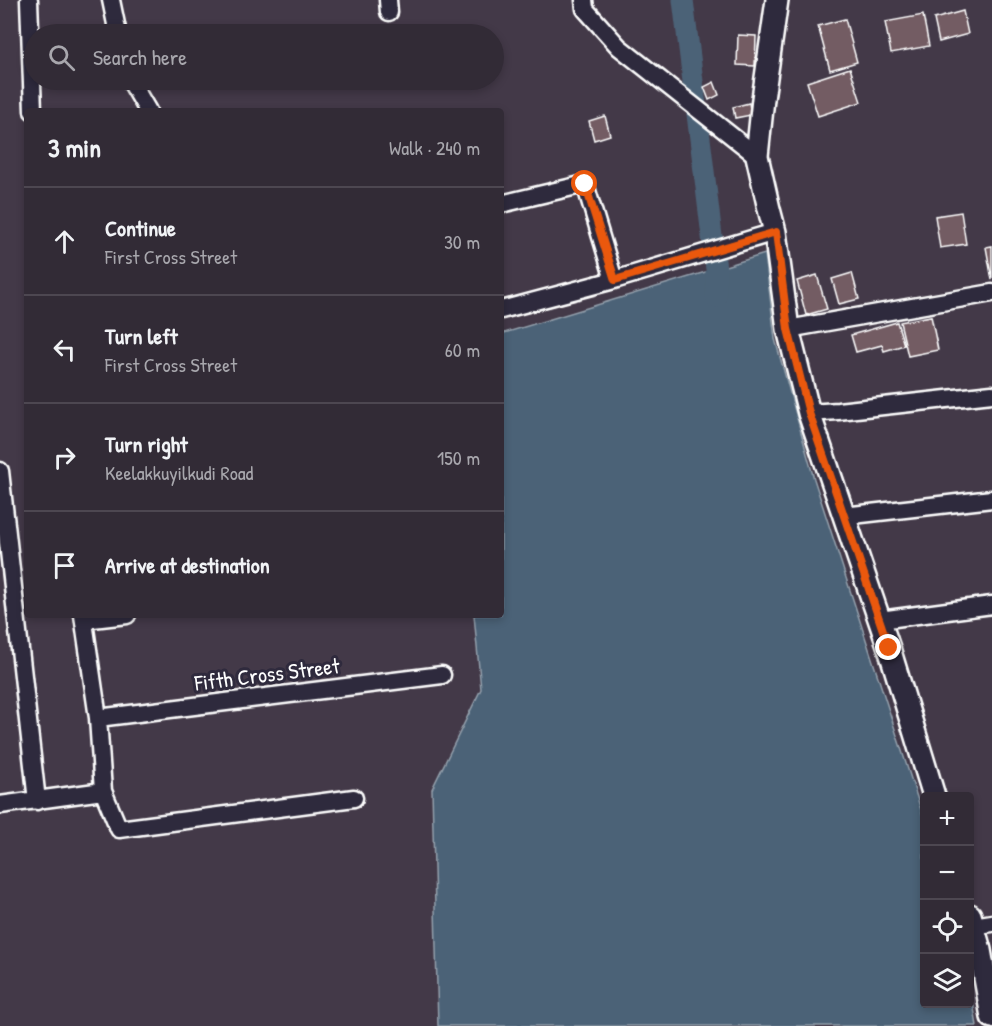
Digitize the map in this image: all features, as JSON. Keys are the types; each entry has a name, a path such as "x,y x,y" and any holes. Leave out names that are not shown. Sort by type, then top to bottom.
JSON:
{"street":[{"path":"29,0 30,24"},
{"path":"111,0 116,24"},
{"path":"584,0 585,9 619,47 757,156"},
{"path":"777,0 757,156 776,232 788,329 809,413 880,620 933,792"},
{"path":"32,90 33,108"},
{"path":"136,90 146,108"},
{"path":"504,203 585,184 615,280"},
{"path":"504,309 615,280 776,232"},
{"path":"788,329 992,293"},
{"path":"809,413 992,394"},
{"path":"0,471 37,801"},
{"path":"844,516 992,499"},
{"path":"880,620 992,605"},
{"path":"84,618 98,718 103,791 119,829 354,798"},
{"name":"Fifth Cross Street","path":"98,718 442,675"},
{"path":"0,805 103,791"},
{"path":"978,921 980,950 992,1017"}],"water":[{"path":"765,254 775,339 814,479 920,807 920,1008 974,1008 977,1026 438,1026 432,789 481,689 474,618 504,618 504,333"}],"building":[{"path":"963,11 968,34 939,42 934,19"},
{"path":"923,15 929,46 891,53 885,22"},
{"path":"845,19 857,62 830,70 818,26"},
{"path":"738,35 756,36 755,66 737,65"},
{"path":"850,68 861,102 818,116 807,82"},
{"path":"714,82 719,95 709,100 704,87"},
{"path":"749,103 751,115 735,118 733,107"},
{"path":"605,116 610,135 594,140 589,121"},
{"path":"961,212 966,244 940,248 935,216"},
{"path":"992,246 992,280 986,247"},
{"path":"852,273 859,299 839,304 832,279"},
{"path":"817,275 827,309 806,315 797,281"},
{"path":"931,316 938,350 908,356 900,322"},
{"path":"897,322 904,345 884,351 882,345 856,352 851,335"}],"waterway":[{"path":"683,0 716,269 716,297"}],"route":[{"path":"585,184 615,280 776,232 788,329 809,413 889,648"}]}
